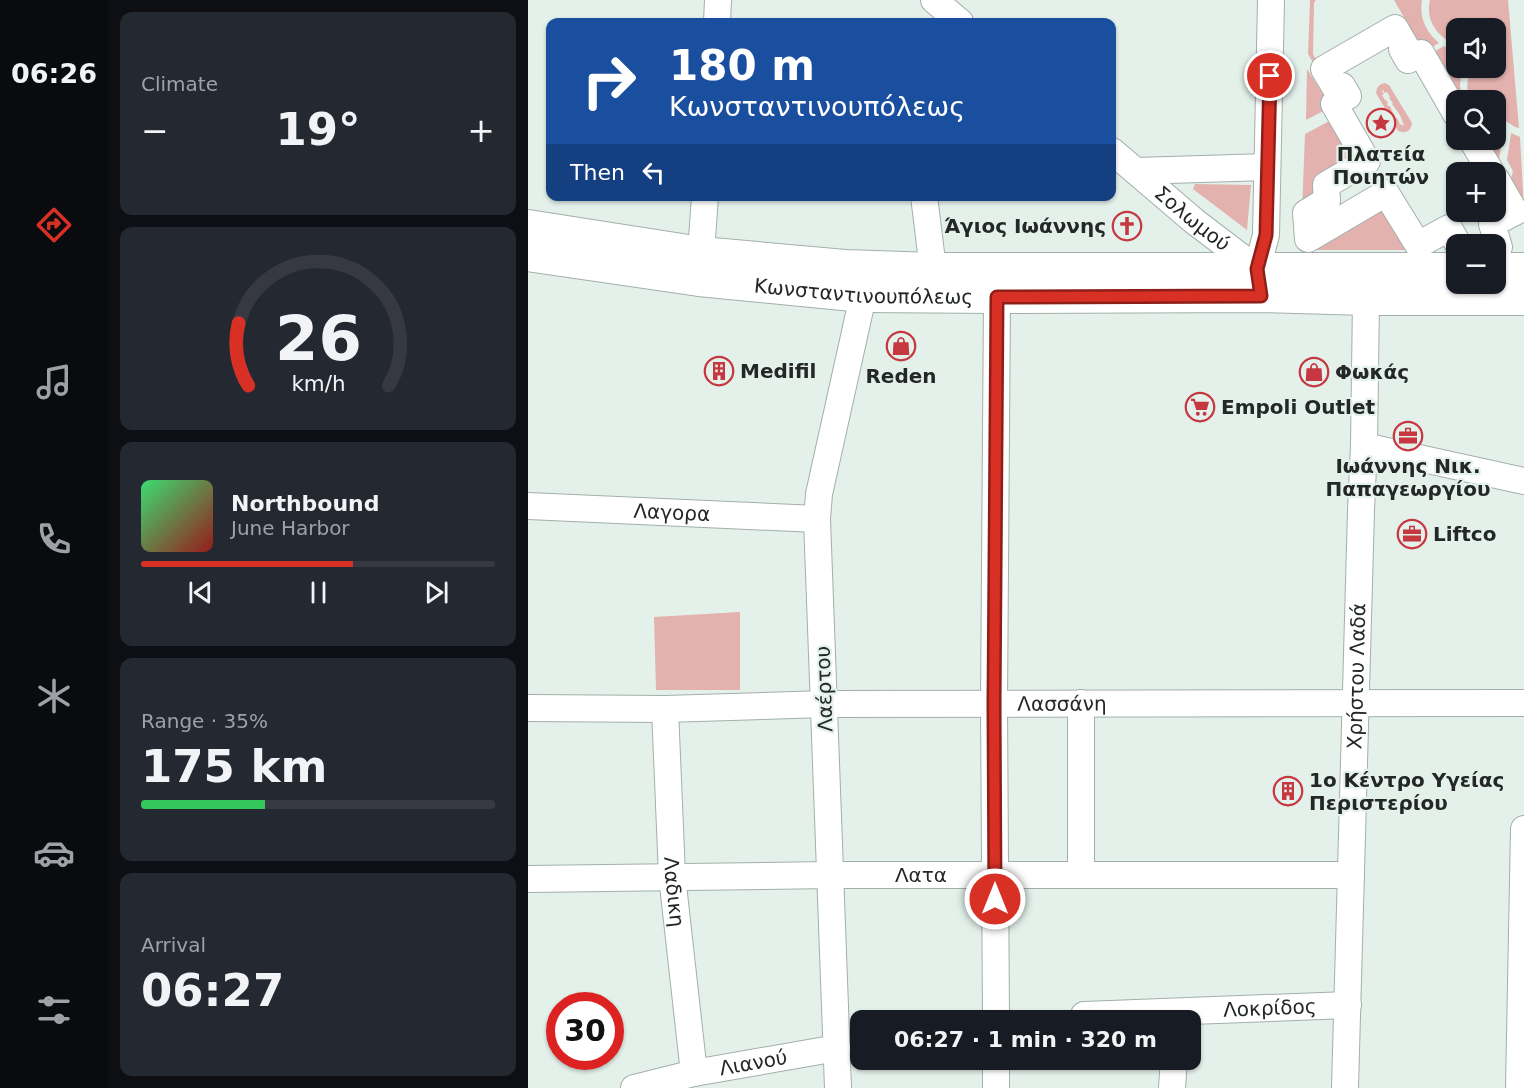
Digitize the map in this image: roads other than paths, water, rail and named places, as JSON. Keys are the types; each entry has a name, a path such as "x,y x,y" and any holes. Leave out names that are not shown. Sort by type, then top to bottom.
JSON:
{"main road":[{"name":"Κωνσταντινουπόλεως","path":"528,226 701,254 845,267 1259,283 1366,299 1524,299"},
{"name":"Κωνσταντινουπόλεως","path":"528,255 699,280 863,296 997,297 1259,283 1446,270"},
{"path":"1506,269 1524,269"}],"street":[{"path":"717,18 718,0"},
{"path":"934,0 955,18"},
{"path":"1259,283 1266,235 1271,0"},
{"path":"1446,97 1421,53 1408,60 1402,50 1406,47 1395,28 1324,69 1336,89 1342,86 1348,96 1334,104 1367,161 1326,185 1327,200 1306,213 1308,239 1386,193 1418,245 1449,228 1452,234"},
{"name":"Σολωμού","path":"1116,154 1194,220 1259,283"},
{"name":"Σολωμού","path":"1136,171 1267,167"},
{"path":"1506,196 1515,212 1506,217"},
{"path":"701,254 705,201"},
{"path":"925,201 933,269"},
{"name":"Λαέρτου","path":"838,1088 817,519 819,494 863,296"},
{"path":"996,1010 994,704 997,297"},
{"name":"Χρήστου Λαδά","path":"1345,1088 1364,446 1366,299"},
{"path":"1364,446 1524,481"},
{"name":"Λαγορα","path":"528,506 817,519"},
{"path":"1081,703 1081,875"},
{"name":"Λασσάνη","path":"528,708 665,709 825,704 1524,703"},
{"name":"Λαδικη","path":"665,709 672,876 694,1073"},
{"path":"1519,1088 1524,829"},
{"name":"Λατα","path":"528,879 831,875 1351,875"},
{"name":"Λοκρίδος","path":"1201,1014 1348,1005"},
{"name":"Λιανού","path":"634,1088 694,1073 837,1048"},
{"path":"996,1070 996,1088"},
{"path":"1172,1088 1173,1070"}],"place":[{"name":"Πλατεία Ποιητών","path":"1381,123"},
{"name":"Άγιος Ιωάννης","path":"1127,226"},
{"name":"Reden","path":"901,346"},
{"name":"Medifil","path":"719,371"},
{"name":"Φωκάς","path":"1314,372"},
{"name":"Empoli Outlet","path":"1200,407"},
{"name":"Ιωάννης Νικ. Παπαγεωργίου","path":"1408,436"},
{"name":"Liftco","path":"1412,534"},
{"name":"1ο Κέντρο Υγείας Περιστερίου","path":"1288,791"}]}
